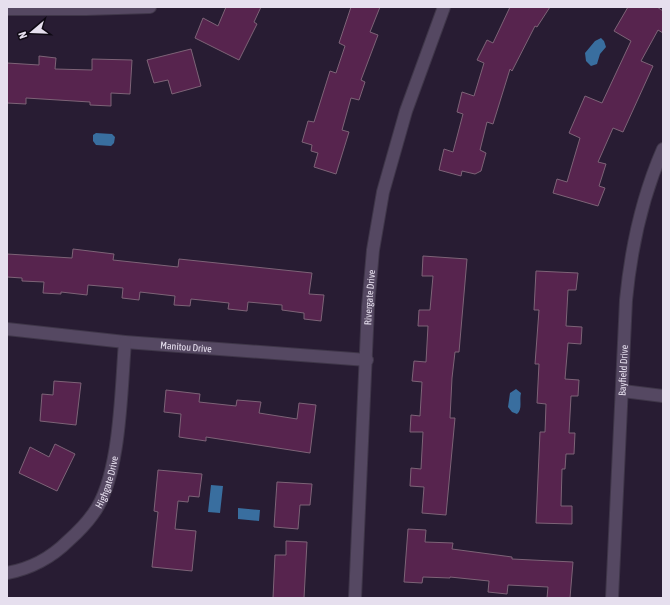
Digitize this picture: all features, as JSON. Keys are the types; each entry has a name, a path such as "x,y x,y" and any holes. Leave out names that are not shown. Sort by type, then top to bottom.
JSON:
{"street":[{"path":"7,9 150,7"},
{"name":"Rivergate Drive","path":"355,598 367,360 368,307 373,250 383,192 406,111 444,7"},
{"name":"Bayfield Drive","path":"612,598 626,300 631,254 650,178 663,149"},
{"name":"Manitou Drive","path":"7,329 125,342 367,360"},
{"name":"Highgate Drive","path":"7,573 52,556 74,536 94,514 114,463 125,342"},
{"path":"622,391 663,396"}],"water":[{"path":"601,38 606,47 600,54 597,64 591,66 586,61 585,53 595,41"},
{"path":"96,133 112,134 115,137 114,143 111,146 96,145 93,141 93,135"},
{"path":"516,389 521,393 520,410 517,414 512,412 508,407 510,393"},
{"path":"211,485 223,486 220,513 208,512"},
{"path":"238,508 260,510 259,521 238,519"}],"building":[{"path":"226,7 261,7 254,22 257,24 239,60 195,38 203,18 218,26"},
{"path":"351,7 380,7 370,32 378,35 361,80 365,82 359,100 351,98 342,130 349,132 336,174 314,167 318,153 311,151 312,145 302,142 308,121 314,122 330,71 336,73 345,46 339,43"},
{"path":"510,7 550,7 537,27 535,26 512,71 510,69 493,124 487,122 480,150 486,153 481,171 475,174 462,171 461,176 439,170 444,149 453,152 463,114 457,112 462,92 474,96 484,63 477,60 487,40 493,43"},
{"path":"628,7 657,7 663,11 663,33 658,30 641,61 653,66 623,132 613,128 598,162 606,164 599,186 605,188 598,206 553,193 557,179 567,182 580,138 569,133 585,96 602,103 631,41 614,31"},
{"path":"191,49 201,86 172,94 168,80 154,83 147,60"},
{"path":"39,56 56,58 55,69 92,70 92,59 132,60 130,94 111,93 111,106 90,105 90,102 26,98 26,104 7,103 7,63 39,65"},
{"path":"73,249 114,254 113,260 178,267 179,259 312,273 309,294 324,295 321,321 304,319 304,313 282,310 282,305 248,302 247,311 228,309 229,303 191,299 190,306 174,305 175,296 140,292 139,300 122,298 123,288 88,285 87,295 61,292 61,294 43,293 44,282 22,281 22,278 7,277 7,254 72,258"},
{"path":"423,256 467,259 459,352 455,352 452,378 450,418 455,418 446,515 422,513 424,487 410,486 411,468 421,469 423,432 410,432 411,415 420,416 422,382 412,381 414,361 426,362 428,326 418,326 419,310 430,310 433,276 422,276"},
{"path":"536,271 578,273 576,290 568,290 566,326 582,327 581,344 568,343 565,379 579,380 578,396 571,396 569,433 575,433 574,454 566,454 565,469 562,469 561,506 572,506 572,524 536,523 540,432 545,432 546,404 537,403 539,364 535,364 539,310 534,310"},
{"path":"54,381 81,383 76,425 40,421 42,394 53,395"},
{"path":"166,390 200,394 199,402 236,406 237,400 261,402 259,413 297,419 299,403 316,405 310,453 206,437 206,441 179,437 181,414 164,412"},
{"path":"55,444 75,454 57,491 19,473 30,447 49,457"},
{"path":"158,470 202,474 199,497 189,496 188,502 178,501 175,529 196,531 192,571 152,567 158,512 154,511"},
{"path":"277,482 312,484 310,505 300,505 298,529 274,527"},
{"path":"408,529 426,530 425,542 453,543 452,549 512,557 512,559 573,562 570,598 547,598 548,587 508,585 507,594 488,592 489,581 450,577 423,577 422,583 404,582"},
{"path":"286,541 307,542 304,598 273,598 275,555 286,555"}]}
